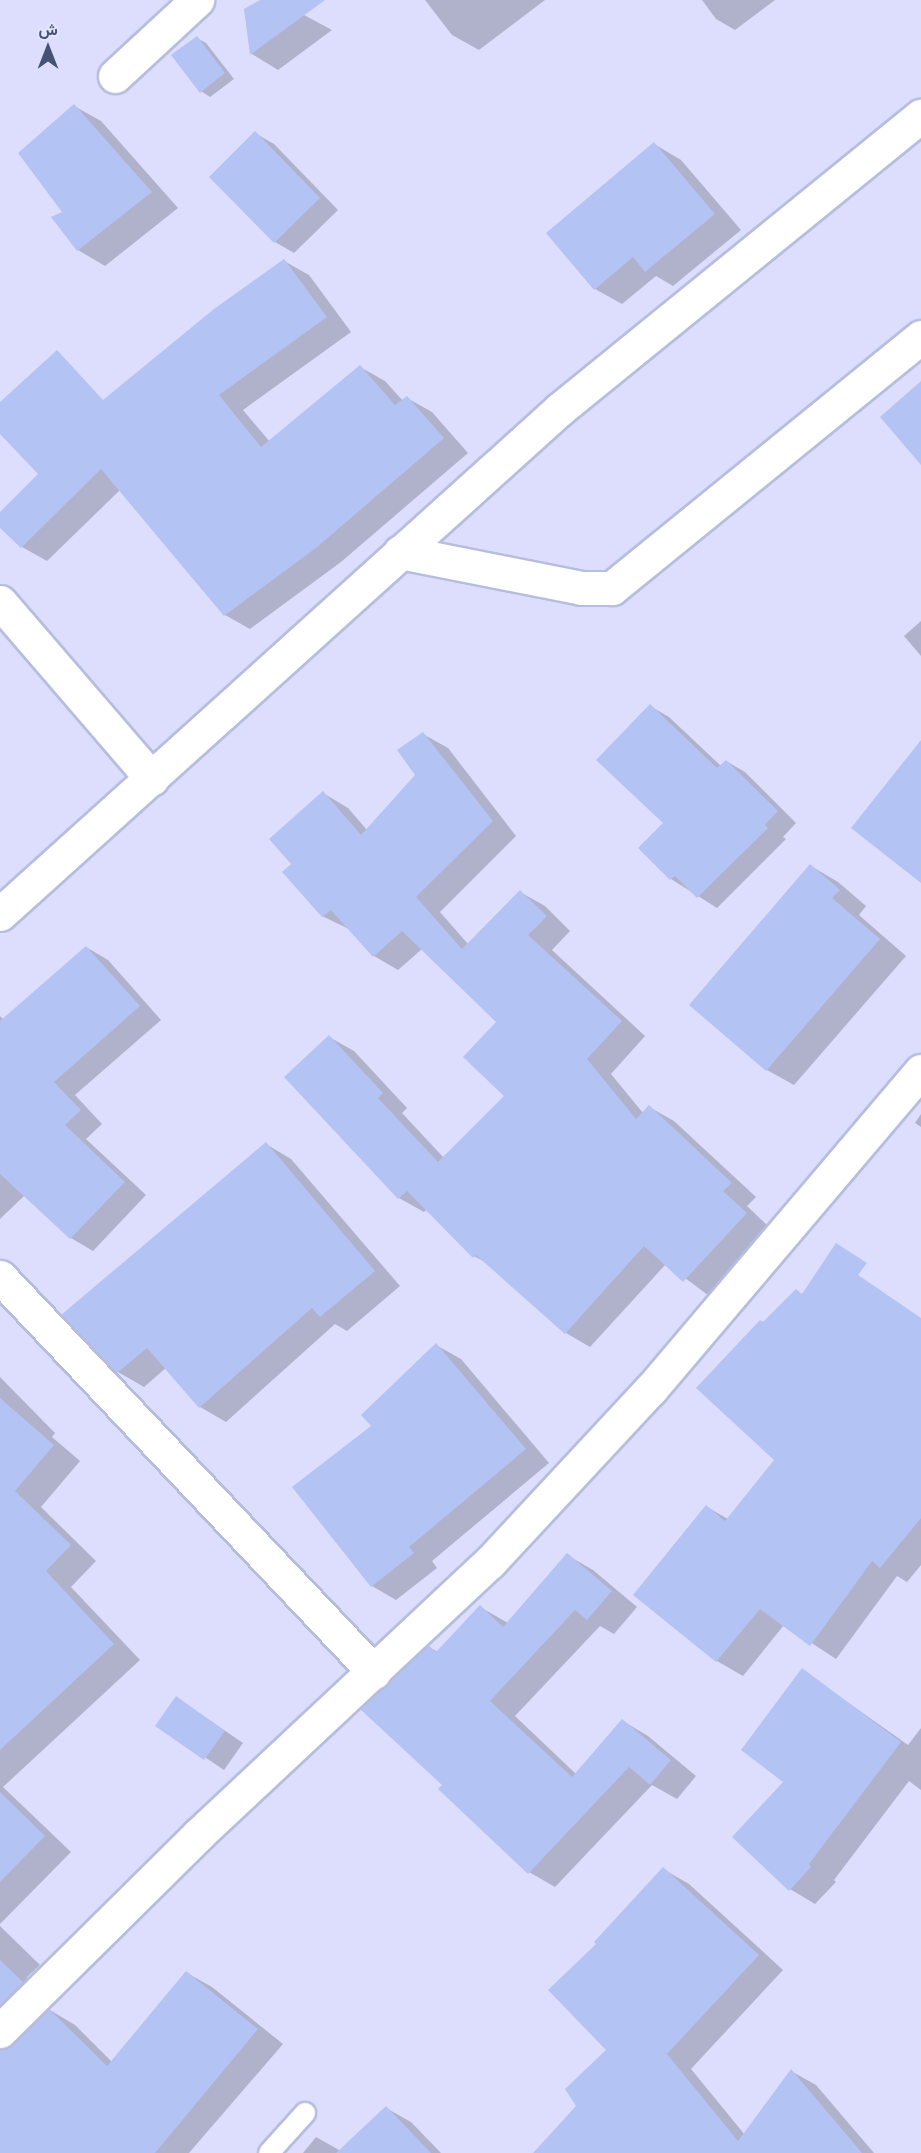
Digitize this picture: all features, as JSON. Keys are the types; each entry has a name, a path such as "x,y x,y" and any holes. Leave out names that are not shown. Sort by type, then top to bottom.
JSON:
{"street":[{"path":"115,76 197,0"},
{"path":"0,915 560,410 921,116"},
{"path":"400,552 581,588 612,588 921,337"},
{"path":"0,602 152,779"},
{"path":"0,2031 198,1835 490,1562 651,1389 921,1071"},
{"path":"0,1277 374,1672"}],"lane":[{"path":"269,2153 305,2113"}],"building":[{"path":"260,0 325,0 250,55 244,9"},
{"path":"197,36 225,73 200,93 171,55"},
{"path":"74,104 152,192 77,251 51,217 62,212 18,153"},
{"path":"255,131 320,198 274,243 209,177"},
{"path":"654,142 715,214 645,272 633,257 594,290 546,233"},
{"path":"284,259 327,317 219,395 261,447 360,365 395,405 407,396 444,438 316,548 224,616 101,469 21,548 0,528 0,512 38,474 0,434 0,402 57,350 103,400 214,309"},
{"path":"921,381 921,465 880,417"},
{"path":"650,704 717,768 726,760 778,811 765,825 768,828 697,898 675,876 670,880 638,848 663,823 596,760"},
{"path":"423,732 493,821 416,897 462,949 520,890 547,916 528,935 622,1021 587,1059 636,1119 649,1105 732,1183 723,1191 747,1213 683,1282 644,1246 565,1334 476,1255 473,1258 407,1191 398,1199 284,1077 329,1035 383,1093 378,1098 438,1162 504,1096 463,1057 496,1022 402,931 373,957 331,910 322,917 282,872 291,864 269,839 323,791 361,835 415,775 397,750"},
{"path":"921,740 921,883 851,828"},
{"path":"810,864 840,890 832,898 880,939 766,1071 689,1005"},
{"path":"86,946 140,1006 54,1082 81,1110 65,1125 125,1182 70,1239 0,1174 0,1021"},
{"path":"266,1142 375,1271 320,1317 312,1308 199,1408 147,1348 117,1373 61,1315"},
{"path":"836,1243 867,1263 858,1275 921,1318 921,1518 880,1568 872,1561 810,1646 760,1609 716,1662 633,1595 706,1505 725,1521 774,1460 696,1388 760,1320 763,1322 796,1289 802,1294"},
{"path":"436,1343 526,1449 409,1547 414,1553 371,1587 292,1487 371,1426 361,1415"},
{"path":"0,1398 54,1445 15,1491 71,1545 46,1571 114,1644 0,1750"},
{"path":"567,1553 612,1591 587,1620 575,1610 490,1701 572,1777 622,1719 671,1760 650,1785 629,1767 528,1874 438,1789 442,1785 360,1709 428,1645 436,1652 480,1605 503,1627"},
{"path":"802,1668 901,1742 809,1864 811,1867 789,1891 732,1837 783,1782 741,1750"},
{"path":"176,1696 225,1731 204,1760 155,1726"},
{"path":"0,1792 45,1836 0,1882"},
{"path":"663,1867 759,1955 667,2054 738,2141 791,2069 862,2153 533,2153 576,2106 565,2089 606,2050 548,1990 596,1944 594,1942"},
{"path":"0,1960 23,1982 0,2005"},
{"path":"186,1971 258,2029 155,2153 0,2153 0,2049 13,2044 49,2009 107,2066"},
{"path":"386,2106 431,2153 336,2153"}]}
